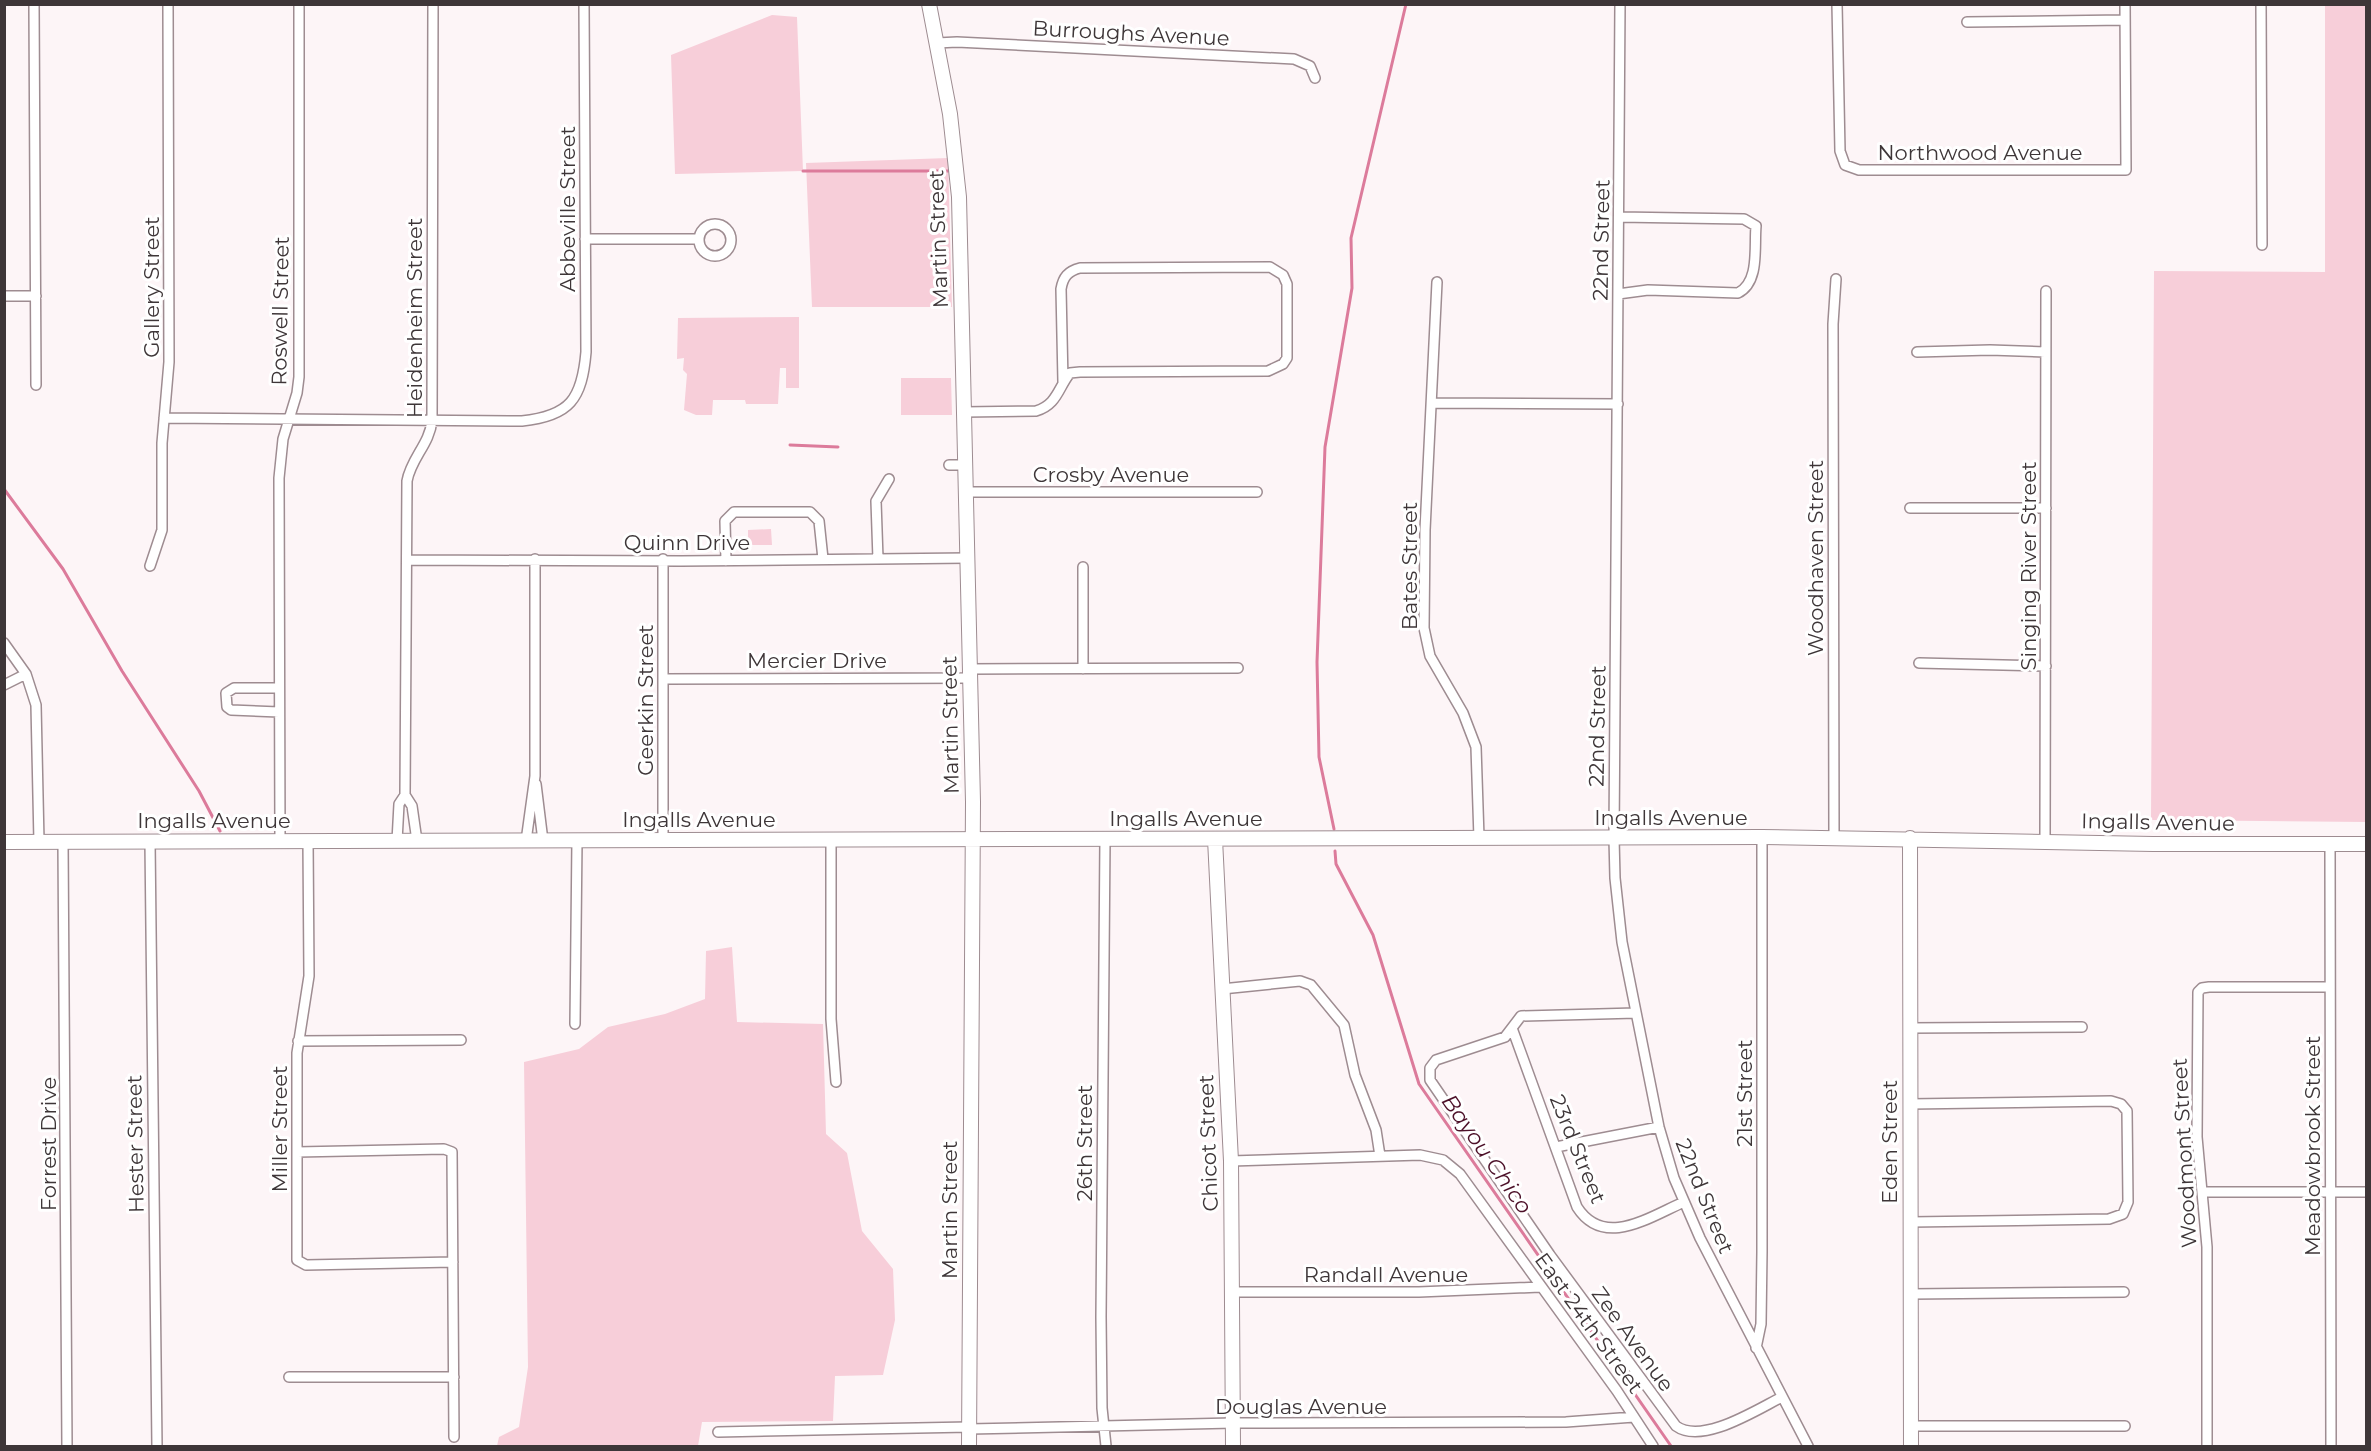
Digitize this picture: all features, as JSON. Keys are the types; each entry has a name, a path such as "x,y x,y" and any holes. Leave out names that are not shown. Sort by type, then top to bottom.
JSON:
{"main road":[{"name":"Martin Street","path":"929,4 950,114 959,197 974,839 969,1446"},
{"name":"Ingalls Avenue","path":"4,842 1834,837 2045,842 2367,844"},
{"name":"Eden Street","path":"1910,838 1911,1446"},
{"name":"Chicot Street","path":"1215,839 1231,1161 1233,1446"}],"street":[{"path":"34,4 36,386"},
{"name":"Gallery Street","path":"150,567 162,530 164,418 169,362 168,4"},
{"name":"Roswell Street","path":"280,841 279,478 288,420 297,393 299,355 299,4"},
{"name":"Heidenheim Street","path":"397,841 399,804 405,795 407,481 409,470 428,440 432,420 432,4"},
{"name":"Abbeville Street","path":"432,420 522,421 545,418 566,407 575,398 584,380 584,4"},
{"name":"22nd Street","path":"1620,4 1614,838 1618,918 1659,1127 1684,1202 1756,1348 1808,1446"},
{"name":"Northwood Avenue","path":"1838,4 1840,151 1845,165 1859,170 2126,170 2125,20"},
{"path":"1967,22 2125,20 2125,4"},
{"path":"2261,4 2262,245"},
{"name":"Burroughs Avenue","path":"936,44 957,42 1294,59 1310,66 1315,78"},
{"path":"1618,294 1648,290 1738,293 1748,285 1751,279 1756,226 1744,219 1619,217"},
{"path":"585,239 699,239"},
{"path":"1270,267 1283,275 1287,284 1287,358 1276,369 1068,371 1062,361 1061,289 1062,281 1072,270 1080,268 1270,267"},
{"name":"Woodhaven Street","path":"1834,837 1833,324 1836,279"},
{"name":"Bates Street","path":"1437,282 1425,530 1424,627 1430,656 1463,712 1476,747 1479,838"},
{"name":"Singing River Street","path":"2045,842 2046,291"},
{"path":"4,296 36,296"},
{"path":"1917,352 1990,350 2045,352"},
{"path":"964,412 1036,411 1046,408 1055,400 1068,371"},
{"path":"1432,403 1618,404"},
{"path":"164,418 432,420"},
{"path":"949,465 965,465"},
{"path":"878,559 876,501 889,479"},
{"name":"Crosby Avenue","path":"966,492 1257,492"},
{"path":"1910,508 2046,508"},
{"path":"726,561 725,521 734,512 810,512 819,521 823,559"},
{"name":"Quinn Drive","path":"407,560 663,559 726,561 968,558"},
{"path":"535,559 535,776 543,841"},
{"name":"Geerkin Street","path":"663,559 663,841"},
{"path":"1083,567 1083,669"},
{"path":"4,643 26,674 38,722 39,842"},
{"path":"1919,663 2046,666"},
{"name":"Mercier Drive","path":"664,679 1083,669 1238,668"},
{"path":"4,685 26,674"},
{"path":"279,688 234,688 226,693 225,698 227,707 231,710 279,712"},
{"path":"526,841 535,776"},
{"path":"405,795 412,806 417,841"},
{"name":"21st Street","path":"1756,1348 1761,1323 1762,1252 1762,837"},
{"name":"26th Street","path":"1106,839 1101,1317 1102,1408 1106,1427 1106,1446"},
{"path":"575,1024 577,840"},
{"path":"831,840 831,1018 836,1082"},
{"name":"Miller Street","path":"308,841 309,976 298,1041 296,1253 299,1263 453,1263"},
{"name":"Forrest Drive","path":"63,842 67,1446"},
{"name":"Hester Street","path":"150,842 157,1446"},
{"name":"Meadowbrook Street","path":"2330,845 2331,1446"},
{"path":"1222,989 1300,981 1311,986 1344,1025 1349,1036 1356,1075 1371,1112 1380,1156"},
{"name":"Woodmont Street","path":"2207,1446 2207,1247 2197,1137 2199,990 2210,987 2330,987"},
{"path":"1512,1028 1518,1019 1533,1014 1636,1013"},
{"path":"1910,1028 2082,1027"},
{"name":"23rd Street","path":"1512,1028 1577,1207 1589,1222 1615,1229 1684,1202"},
{"name":"Zee Avenue","path":"1512,1028 1505,1037 1497,1041 1436,1060 1430,1074 1436,1092 1495,1178 1676,1426 1689,1433 1709,1431 1782,1397"},
{"path":"298,1041 461,1040"},
{"path":"1910,1104 2111,1101 2121,1104 2127,1111 2128,1202 2123,1214 2109,1219 1911,1222"},
{"path":"1556,1148 1659,1127"},
{"path":"297,1152 444,1149 452,1152 454,1437"},
{"name":"East 24th Street","path":"1231,1161 1434,1156 1452,1166 1653,1446"},
{"path":"2203,1192 2367,1192"},
{"name":"Randall Avenue","path":"1233,1292 1419,1292 1540,1287"},
{"path":"1911,1294 2124,1292"},
{"path":"289,1377 454,1377"},
{"name":"Douglas Avenue","path":"718,1432 1233,1423 1501,1423 1634,1417"},
{"path":"1911,1426 2125,1426"}],"shaded area":[{"path":"2325,5 2366,5 2366,822 2151,820 2154,271 2325,272"},
{"path":"772,15 797,17 803,171 675,174 671,55"},
{"path":"948,158 952,307 812,307 806,163"},
{"path":"799,317 799,388 786,388 786,368 780,368 778,404 746,404 745,400 713,400 712,415 696,415 684,410 687,374 683,370 684,358 677,359 678,318"},
{"path":"901,378 951,378 952,415 901,415"},
{"path":"771,529 772,545 748,545 748,530"},
{"path":"732,947 737,1022 823,1024 826,1134 847,1153 862,1231 893,1269 895,1320 883,1375 835,1376 833,1421 702,1422 698,1446 497,1446 499,1437 519,1427 528,1367 524,1062 579,1049 608,1027 665,1014 705,999 706,951"}],"waterway":[{"path":"1334,829 1319,757 1317,662 1325,447 1352,288 1351,238 1406,4"},
{"path":"803,171 948,171"},
{"path":"790,445 838,447"},
{"path":"4,489 63,569 122,671 199,791 220,831"},
{"name":"Bayou Chico","path":"1335,851 1336,864 1373,935 1419,1084 1671,1446"}]}
